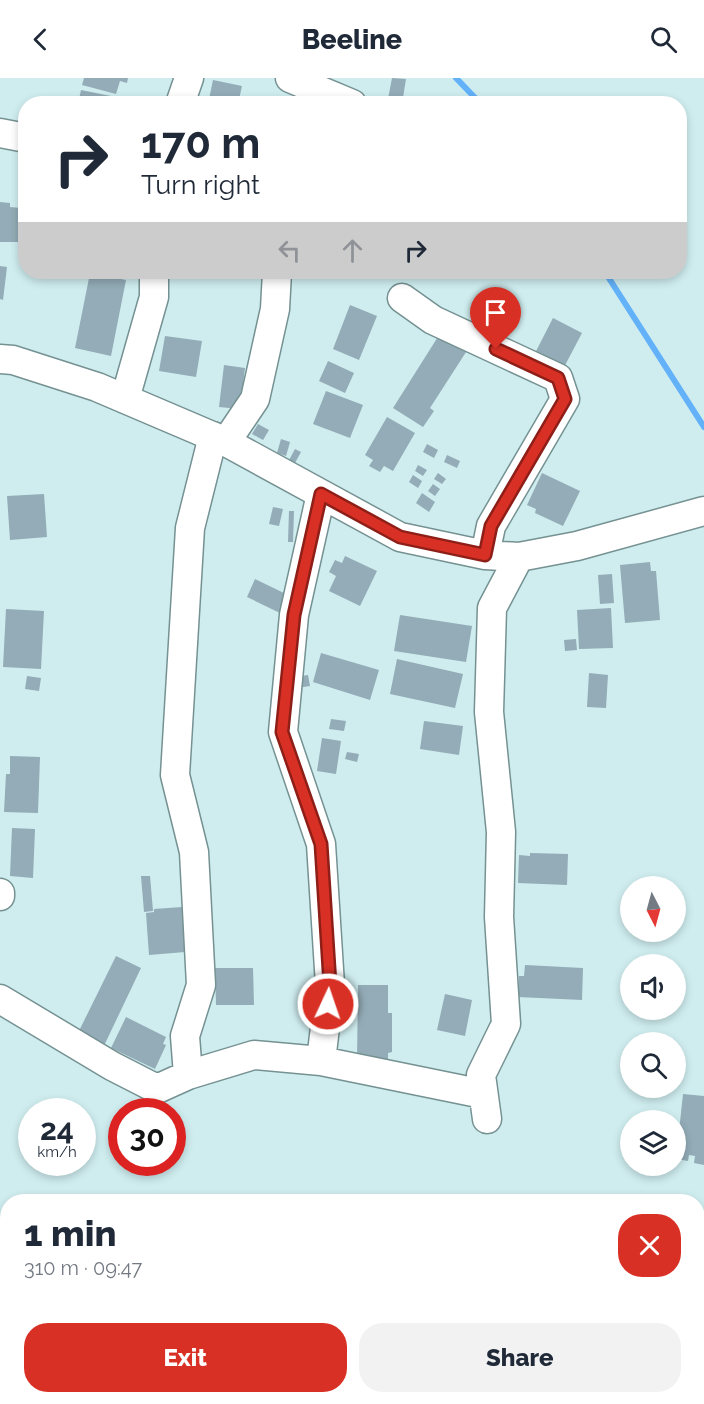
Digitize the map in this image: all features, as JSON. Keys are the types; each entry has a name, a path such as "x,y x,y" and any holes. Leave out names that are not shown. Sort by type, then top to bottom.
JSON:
{"street":[{"path":"183,96 189,78"},
{"path":"300,89 324,96"},
{"path":"0,133 18,136"},
{"path":"125,399 154,297 154,279"},
{"path":"188,1075 185,1036 201,985 194,852 175,775 190,528 220,439 255,399 275,309 277,279"},
{"path":"402,298 433,320 558,378 565,399 491,526 485,555"},
{"path":"0,359 24,363 125,399 220,439 400,537 485,555 519,557 577,546 704,511"},
{"path":"321,494 294,615 282,732 321,844 330,985 321,1061"},
{"path":"0,999 112,1066 157,1089 188,1075 254,1055 321,1061 485,1106 481,1075 506,1024 499,917 501,832 489,712 492,608 519,557"}],"building":[{"path":"84,78 128,78 127,83 120,81 116,94 82,85"},
{"path":"392,78 406,79 403,96 389,96"},
{"path":"213,80 242,86 240,96 210,96"},
{"path":"81,90 111,96 80,96"},
{"path":"0,202 10,203 10,207 18,208 18,242 0,242"},
{"path":"0,266 7,267 3,300 0,299"},
{"path":"89,279 126,280 111,356 75,348"},
{"path":"350,305 377,316 359,360 333,349"},
{"path":"553,318 582,333 562,371 533,357"},
{"path":"441,332 468,349 430,408 434,411 423,427 393,408"},
{"path":"165,336 202,341 196,377 159,371"},
{"path":"328,361 354,373 345,393 319,381"},
{"path":"224,365 245,368 240,409 219,407"},
{"path":"326,391 363,405 350,438 313,424"},
{"path":"387,417 415,433 393,471 384,466 380,472 369,466 373,460 365,455"},
{"path":"258,424 269,430 263,440 252,434"},
{"path":"281,439 290,442 286,456 277,453"},
{"path":"427,444 438,450 434,458 423,452"},
{"path":"295,449 301,452 295,463 289,460"},
{"path":"447,455 460,461 457,468 444,462"},
{"path":"418,465 427,470 423,476 415,471"},
{"path":"438,473 446,479 442,484 434,479"},
{"path":"542,473 580,491 563,526 535,513 536,509 527,505"},
{"path":"413,475 422,481 418,488 409,482"},
{"path":"433,484 440,489 435,496 428,491"},
{"path":"422,493 435,502 429,512 416,503"},
{"path":"44,494 47,537 10,540 7,496"},
{"path":"273,507 283,509 279,526 269,524"},
{"path":"289,511 294,511 293,542 288,542"},
{"path":"345,556 377,571 360,606 329,591 336,576 329,572 335,560 342,563"},
{"path":"650,562 651,571 656,571 660,620 625,623 620,565"},
{"path":"612,574 614,603 600,604 598,575"},
{"path":"255,579 288,595 280,613 247,597"},
{"path":"611,608 613,648 579,649 577,610"},
{"path":"6,609 44,611 41,669 3,667"},
{"path":"400,615 472,626 466,662 394,651"},
{"path":"576,639 577,650 565,651 564,640"},
{"path":"321,653 379,670 370,700 313,682"},
{"path":"397,659 463,674 455,708 390,694"},
{"path":"589,673 608,675 606,708 587,707"},
{"path":"308,675 310,686 297,688 295,677"},
{"path":"27,676 41,678 39,691 25,689"},
{"path":"331,719 346,721 344,731 329,729"},
{"path":"424,721 463,726 459,755 420,749"},
{"path":"322,738 341,741 336,774 317,771"},
{"path":"347,752 359,754 357,762 345,759"},
{"path":"10,756 40,757 38,813 4,812 6,774 10,774"},
{"path":"12,828 35,829 33,878 10,876"},
{"path":"530,853 568,854 567,885 518,883 519,855 530,856"},
{"path":"141,876 150,876 153,911 144,912"},
{"path":"182,907 185,952 149,955 146,913 154,912 154,909"},
{"path":"116,956 141,968 102,1050 76,1037"},
{"path":"525,965 583,968 582,1000 518,997 519,976 524,976"},
{"path":"215,968 253,968 254,1005 216,1005"},
{"path":"358,985 388,985 388,1013 392,1013 392,1052 388,1053 388,1062 357,1061"},
{"path":"445,994 472,1000 465,1036 437,1030"},
{"path":"126,1017 166,1037 163,1044 166,1045 155,1069 111,1048"},
{"path":"686,1094 704,1096 704,1165 694,1163 695,1156 689,1155 688,1161 686,1161 686,1110 681,1110 683,1098 686,1098"}],"waterway":[{"path":"456,78 473,96"},
{"path":"609,279 704,427"}],"route":[{"path":"328,1004 330,985 321,844 282,732 294,615 321,494 400,537 485,555 491,526 565,399 558,378 496,349"}]}
